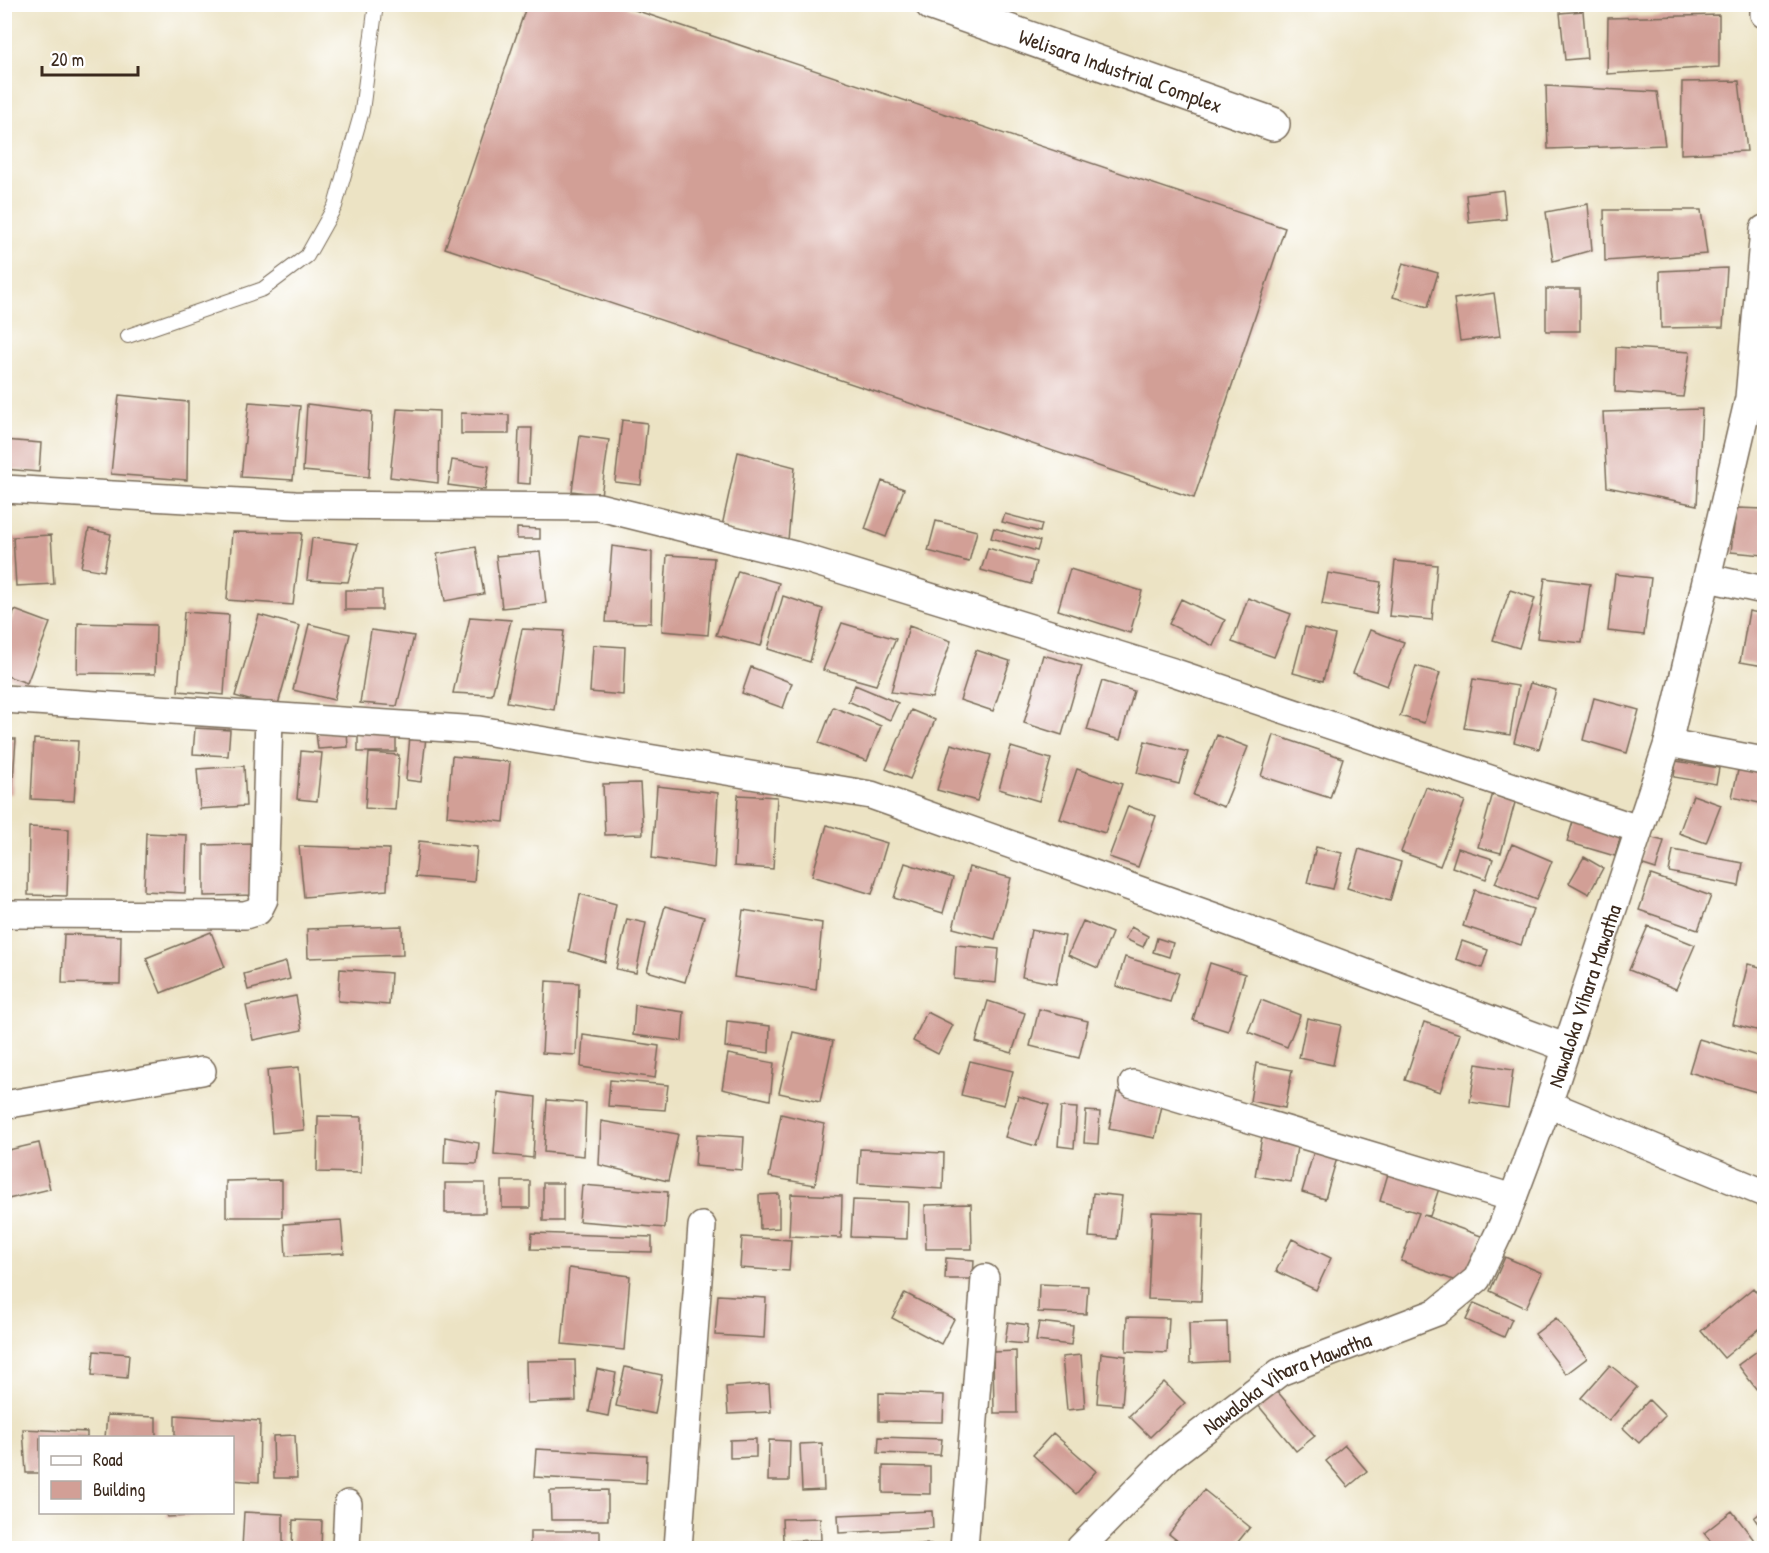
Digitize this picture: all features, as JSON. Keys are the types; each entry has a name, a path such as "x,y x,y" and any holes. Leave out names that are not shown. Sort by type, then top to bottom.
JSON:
{"street":[{"name":"Welisara Industrial Complex","path":"932,4 1273,124"},
{"path":"1764,4 1764,14"},
{"name":"Nawaloka Vihara Mawatha","path":"1080,1548 1168,1457 1280,1372 1437,1312 1477,1279 1513,1198 1548,1104 1668,743 1749,398 1764,229"},
{"path":"4,489 295,505 599,507 794,555 1128,658 1638,829"},
{"path":"1708,578 1764,590"},
{"path":"4,699 479,730 871,795 1218,918 1567,1048"},
{"path":"4,914 245,915 258,911 264,899 269,717"},
{"path":"1668,743 1764,761"},
{"path":"4,1105 202,1071"},
{"path":"1133,1084 1513,1198"},
{"path":"1548,1104 1764,1193"},
{"path":"678,1548 702,1227"},
{"path":"964,1548 985,1278"},
{"path":"346,1548 348,1504"}],"lane":[{"path":"128,336 262,289 307,256 335,207 362,111 376,4"}],"building":[{"path":"527,4 617,4 1285,228 1194,498 445,248"},
{"path":"1583,11 1587,58 1565,60 1560,13"},
{"path":"1719,15 1719,67 1607,74 1608,18"},
{"path":"1739,81 1747,151 1681,154 1682,82"},
{"path":"1546,86 1657,92 1665,145 1548,149"},
{"path":"1503,190 1506,219 1469,223 1466,195"},
{"path":"1588,204 1592,250 1553,261 1546,212"},
{"path":"1604,210 1701,210 1707,254 1605,261"},
{"path":"1403,263 1438,273 1428,307 1393,297"},
{"path":"1727,268 1723,327 1661,328 1660,271"},
{"path":"1546,289 1580,289 1580,331 1546,331"},
{"path":"1494,293 1500,336 1460,341 1454,299"},
{"path":"1616,347 1690,352 1683,397 1615,392"},
{"path":"119,395 188,402 187,480 111,474"},
{"path":"249,402 300,406 293,480 241,477"},
{"path":"307,404 372,412 369,477 303,471"},
{"path":"397,409 439,411 438,483 390,477"},
{"path":"1702,409 1697,505 1607,487 1603,412"},
{"path":"461,413 509,415 509,434 461,434"},
{"path":"622,420 647,423 641,485 615,482"},
{"path":"519,428 532,428 530,484 517,483"},
{"path":"580,436 609,440 601,495 572,491"},
{"path":"4,440 41,443 39,472 4,469"},
{"path":"738,452 795,467 788,540 722,526"},
{"path":"452,460 489,466 485,490 448,485"},
{"path":"882,481 904,489 886,537 865,529"},
{"path":"1736,508 1764,509 1764,555 1731,552"},
{"path":"1005,514 1042,524 1040,532 1002,522"},
{"path":"936,521 977,531 969,562 928,551"},
{"path":"517,528 540,529 540,539 517,539"},
{"path":"994,528 1040,541 1037,551 991,538"},
{"path":"89,529 111,534 104,571 81,567"},
{"path":"232,532 302,533 293,605 227,600"},
{"path":"51,535 54,584 16,586 13,537"},
{"path":"312,538 358,544 348,582 307,580"},
{"path":"612,546 652,552 651,623 606,622"},
{"path":"476,547 484,594 445,601 437,554"},
{"path":"988,548 1036,562 1031,584 981,570"},
{"path":"540,552 546,603 502,608 496,556"},
{"path":"667,555 714,558 708,635 662,631"},
{"path":"1395,561 1437,565 1432,620 1389,616"},
{"path":"1070,569 1142,591 1130,633 1058,610"},
{"path":"738,571 779,583 761,646 716,635"},
{"path":"1328,573 1381,582 1376,614 1322,604"},
{"path":"1615,574 1651,578 1644,635 1608,631"},
{"path":"1545,578 1590,584 1582,643 1537,638"},
{"path":"345,590 382,590 382,610 345,610"},
{"path":"1510,590 1535,598 1519,648 1493,640"},
{"path":"783,596 823,609 810,662 768,649"},
{"path":"1248,598 1291,614 1274,657 1232,642"},
{"path":"1181,599 1225,620 1213,646 1169,624"},
{"path":"15,610 50,623 27,683 4,675 4,638"},
{"path":"1749,611 1764,614 1764,666 1740,662"},
{"path":"184,612 229,615 224,695 178,691"},
{"path":"259,615 300,626 277,708 235,696"},
{"path":"470,617 511,620 492,695 453,693"},
{"path":"78,623 156,625 155,674 77,673"},
{"path":"842,623 896,639 876,685 823,670"},
{"path":"309,624 350,634 334,700 293,690"},
{"path":"909,626 951,641 932,698 891,692"},
{"path":"1305,627 1335,635 1323,681 1293,673"},
{"path":"522,629 564,631 554,710 507,702"},
{"path":"371,630 414,636 397,706 360,703"},
{"path":"1370,630 1404,642 1387,686 1353,673"},
{"path":"593,645 625,647 623,695 590,692"},
{"path":"976,650 1010,661 993,711 960,700"},
{"path":"1043,655 1082,666 1062,735 1024,723"},
{"path":"1416,666 1440,673 1424,723 1400,716"},
{"path":"751,667 792,683 783,708 742,693"},
{"path":"1473,679 1518,686 1510,735 1464,728"},
{"path":"1102,681 1134,691 1120,740 1087,730"},
{"path":"1530,683 1556,690 1539,749 1514,742"},
{"path":"855,685 898,703 890,720 848,701"},
{"path":"1594,698 1639,710 1627,753 1583,740"},
{"path":"833,707 881,726 867,761 819,743"},
{"path":"911,710 935,720 910,779 886,769"},
{"path":"195,728 230,730 228,756 193,754"},
{"path":"358,729 396,729 396,752 358,752"},
{"path":"347,731 348,747 318,749 316,733"},
{"path":"1217,735 1248,747 1224,807 1193,795"},
{"path":"1274,735 1343,758 1330,798 1261,776"},
{"path":"410,736 426,737 421,782 406,780"},
{"path":"4,739 16,739 12,794 4,793"},
{"path":"34,739 78,741 74,801 31,799"},
{"path":"1145,741 1188,752 1179,784 1137,773"},
{"path":"951,744 991,755 977,801 937,790"},
{"path":"1011,747 1051,759 1039,801 999,789"},
{"path":"301,751 322,753 317,801 297,799"},
{"path":"369,753 399,755 395,810 365,808"},
{"path":"452,756 510,762 504,822 447,816"},
{"path":"1676,761 1719,768 1716,784 1674,777"},
{"path":"244,766 246,806 200,809 197,769"},
{"path":"1739,766 1764,772 1764,804 1732,797"},
{"path":"1077,769 1122,784 1105,833 1060,819"},
{"path":"640,783 643,834 605,835 603,784"},
{"path":"657,786 718,793 714,868 652,858"},
{"path":"1426,787 1465,801 1440,866 1401,852"},
{"path":"1493,793 1516,799 1501,853 1478,847"},
{"path":"738,795 777,797 773,869 734,866"},
{"path":"1693,795 1721,805 1706,843 1679,833"},
{"path":"1128,806 1156,816 1138,867 1109,857"},
{"path":"1574,818 1622,831 1615,856 1567,842"},
{"path":"827,825 887,843 872,894 812,876"},
{"path":"29,827 69,829 67,896 28,895"},
{"path":"146,833 187,835 185,893 144,891"},
{"path":"1648,837 1664,841 1656,869 1640,864"},
{"path":"419,841 477,847 474,882 415,877"},
{"path":"258,844 259,895 204,896 204,845"},
{"path":"1512,844 1552,861 1536,900 1495,883"},
{"path":"299,846 389,849 387,890 304,897"},
{"path":"1316,847 1342,853 1333,889 1307,883"},
{"path":"1458,848 1493,859 1486,879 1452,867"},
{"path":"1359,849 1401,862 1390,901 1347,888"},
{"path":"1673,850 1743,863 1739,886 1669,872"},
{"path":"1584,857 1603,868 1589,894 1569,883"},
{"path":"905,863 953,878 943,913 894,898"},
{"path":"969,867 1011,878 995,939 953,928"},
{"path":"1651,875 1711,896 1698,930 1639,910"},
{"path":"1475,890 1533,909 1521,945 1463,926"},
{"path":"580,894 616,904 605,962 569,951"},
{"path":"665,906 704,917 685,982 647,971"},
{"path":"743,910 822,923 816,990 734,977"},
{"path":"627,919 646,923 636,973 616,969"},
{"path":"1083,921 1112,933 1098,968 1068,955"},
{"path":"402,926 403,955 308,958 307,929"},
{"path":"1648,926 1695,945 1676,989 1629,970"},
{"path":"1131,927 1148,936 1143,947 1125,939"},
{"path":"1031,930 1065,936 1056,984 1022,977"},
{"path":"211,932 225,967 161,993 146,958"},
{"path":"64,934 121,936 120,984 62,983"},
{"path":"1157,938 1173,943 1169,957 1153,952"},
{"path":"1462,941 1488,950 1482,968 1456,959"},
{"path":"956,945 999,949 996,983 954,979"},
{"path":"1125,957 1179,973 1170,1002 1116,986"},
{"path":"286,962 290,979 248,990 244,974"},
{"path":"1210,963 1245,974 1228,1031 1193,1020"},
{"path":"1748,964 1764,968 1764,1032 1733,1024"},
{"path":"340,969 391,973 389,1005 338,1001"},
{"path":"546,981 579,983 576,1055 542,1053"},
{"path":"296,996 302,1030 253,1040 246,1006"},
{"path":"1261,1000 1300,1015 1287,1047 1248,1032"},
{"path":"988,1001 1025,1013 1012,1053 976,1042"},
{"path":"635,1005 684,1012 682,1041 633,1035"},
{"path":"1039,1009 1088,1021 1079,1058 1030,1046"},
{"path":"927,1012 953,1025 938,1054 913,1041"},
{"path":"1307,1018 1341,1025 1333,1065 1299,1058"},
{"path":"727,1021 770,1026 769,1053 725,1047"},
{"path":"1424,1022 1460,1034 1440,1092 1405,1080"},
{"path":"793,1032 833,1041 820,1102 779,1093"},
{"path":"583,1035 659,1046 655,1078 581,1067"},
{"path":"1699,1039 1764,1058 1763,1094 1689,1072"},
{"path":"728,1054 774,1063 770,1100 722,1089"},
{"path":"970,1061 1013,1071 1004,1105 961,1095"},
{"path":"1256,1063 1292,1070 1285,1108 1250,1101"},
{"path":"1476,1064 1513,1070 1508,1108 1470,1102"},
{"path":"299,1067 304,1130 272,1133 267,1070"},
{"path":"610,1080 668,1085 665,1110 608,1106"},
{"path":"498,1092 536,1097 533,1158 494,1154"},
{"path":"1117,1092 1163,1101 1155,1138 1109,1129"},
{"path":"1018,1096 1049,1105 1036,1146 1005,1137"},
{"path":"547,1100 586,1103 584,1156 544,1152"},
{"path":"1061,1107 1077,1108 1074,1148 1058,1146"},
{"path":"1086,1111 1100,1112 1098,1144 1084,1143"},
{"path":"781,1114 824,1124 815,1185 769,1177"},
{"path":"318,1116 362,1117 361,1173 317,1172"},
{"path":"601,1121 678,1134 668,1181 599,1165"},
{"path":"1263,1131 1299,1136 1291,1182 1255,1176"},
{"path":"697,1134 744,1137 742,1170 695,1166"},
{"path":"445,1137 479,1143 477,1164 444,1163"},
{"path":"39,1143 50,1189 4,1200 4,1151"},
{"path":"860,1149 944,1153 943,1189 858,1184"},
{"path":"1314,1151 1337,1158 1325,1199 1302,1192"},
{"path":"1393,1157 1444,1173 1430,1216 1423,1215 1481,1236 1464,1284 1401,1261 1419,1213 1380,1201"},
{"path":"282,1180 282,1217 226,1217 226,1181"},
{"path":"502,1181 530,1181 530,1208 502,1208"},
{"path":"445,1183 485,1183 485,1213 445,1213"},
{"path":"543,1183 563,1183 563,1221 543,1221"},
{"path":"582,1185 668,1192 665,1228 579,1221"},
{"path":"1093,1193 1122,1196 1117,1239 1089,1237"},
{"path":"779,1194 779,1228 760,1229 759,1195"},
{"path":"791,1194 842,1196 841,1238 789,1236"},
{"path":"853,1200 908,1202 907,1239 851,1237"},
{"path":"971,1204 972,1249 926,1249 925,1205"},
{"path":"1152,1212 1204,1214 1201,1301 1148,1299"},
{"path":"341,1220 344,1253 286,1256 284,1224"},
{"path":"532,1233 652,1237 652,1252 531,1249"},
{"path":"742,1237 791,1240 789,1271 740,1268"},
{"path":"1292,1239 1331,1258 1316,1290 1276,1271"},
{"path":"1505,1257 1542,1273 1526,1308 1490,1291"},
{"path":"946,1258 974,1260 973,1279 945,1279"},
{"path":"569,1268 630,1276 624,1350 562,1344"},
{"path":"1039,1284 1088,1286 1086,1314 1038,1312"},
{"path":"1753,1288 1764,1302 1764,1325 1724,1358 1701,1331"},
{"path":"905,1293 954,1319 941,1344 892,1318"},
{"path":"718,1295 766,1298 764,1338 715,1335"},
{"path":"1474,1303 1512,1319 1504,1337 1466,1320"},
{"path":"1127,1317 1169,1318 1167,1353 1126,1351"},
{"path":"1556,1318 1587,1358 1566,1374 1535,1334"},
{"path":"1008,1322 1028,1325 1026,1344 1005,1342"},
{"path":"1039,1322 1073,1326 1071,1345 1036,1341"},
{"path":"1227,1322 1228,1361 1190,1363 1189,1323"},
{"path":"1764,1346 1764,1385 1757,1390 1738,1365"},
{"path":"94,1351 129,1354 127,1378 92,1375"},
{"path":"1016,1351 1017,1413 994,1413 993,1352"},
{"path":"1101,1353 1126,1356 1122,1405 1097,1403"},
{"path":"1081,1355 1085,1408 1067,1410 1062,1357"},
{"path":"575,1360 576,1401 527,1403 526,1361"},
{"path":"1610,1365 1637,1387 1609,1421 1581,1398"},
{"path":"625,1367 662,1375 655,1414 616,1406"},
{"path":"597,1369 616,1373 608,1416 589,1412"},
{"path":"1164,1382 1185,1403 1150,1437 1129,1416"},
{"path":"769,1384 771,1412 728,1414 726,1387"},
{"path":"1271,1384 1315,1436 1296,1451 1253,1399"},
{"path":"879,1393 944,1395 943,1422 879,1421"},
{"path":"1649,1400 1665,1416 1639,1443 1623,1428"},
{"path":"107,1415 156,1417 156,1436 105,1436"},
{"path":"175,1415 260,1421 259,1482 234,1480 234,1436 175,1436"},
{"path":"23,1429 87,1432 87,1436 39,1436 39,1473 26,1473"},
{"path":"1053,1433 1096,1471 1076,1494 1033,1455"},
{"path":"295,1435 297,1478 274,1478 273,1436"},
{"path":"879,1437 942,1439 940,1455 878,1453"},
{"path":"756,1439 756,1457 730,1458 730,1440"},
{"path":"769,1440 790,1441 789,1481 768,1481"},
{"path":"822,1443 824,1490 802,1491 800,1444"},
{"path":"1345,1445 1367,1471 1348,1487 1326,1461"},
{"path":"536,1449 647,1455 646,1483 534,1477"},
{"path":"883,1466 930,1467 930,1494 883,1493"},
{"path":"608,1490 608,1520 551,1520 550,1491"},
{"path":"1204,1490 1250,1527 1233,1548 1187,1548 1169,1534"},
{"path":"1764,1510 1764,1532 1754,1518"},
{"path":"932,1511 933,1528 839,1533 838,1515"},
{"path":"1732,1511 1754,1540 1742,1548 1716,1548 1704,1533"},
{"path":"244,1512 283,1514 283,1548 242,1548"},
{"path":"167,1514 212,1514 212,1515 167,1517"},
{"path":"820,1518 821,1540 783,1541 782,1519"},
{"path":"293,1520 322,1521 321,1548 292,1548"},
{"path":"530,1531 600,1531 600,1548 530,1548"},
{"path":"931,1544 931,1548 860,1547"}]}
